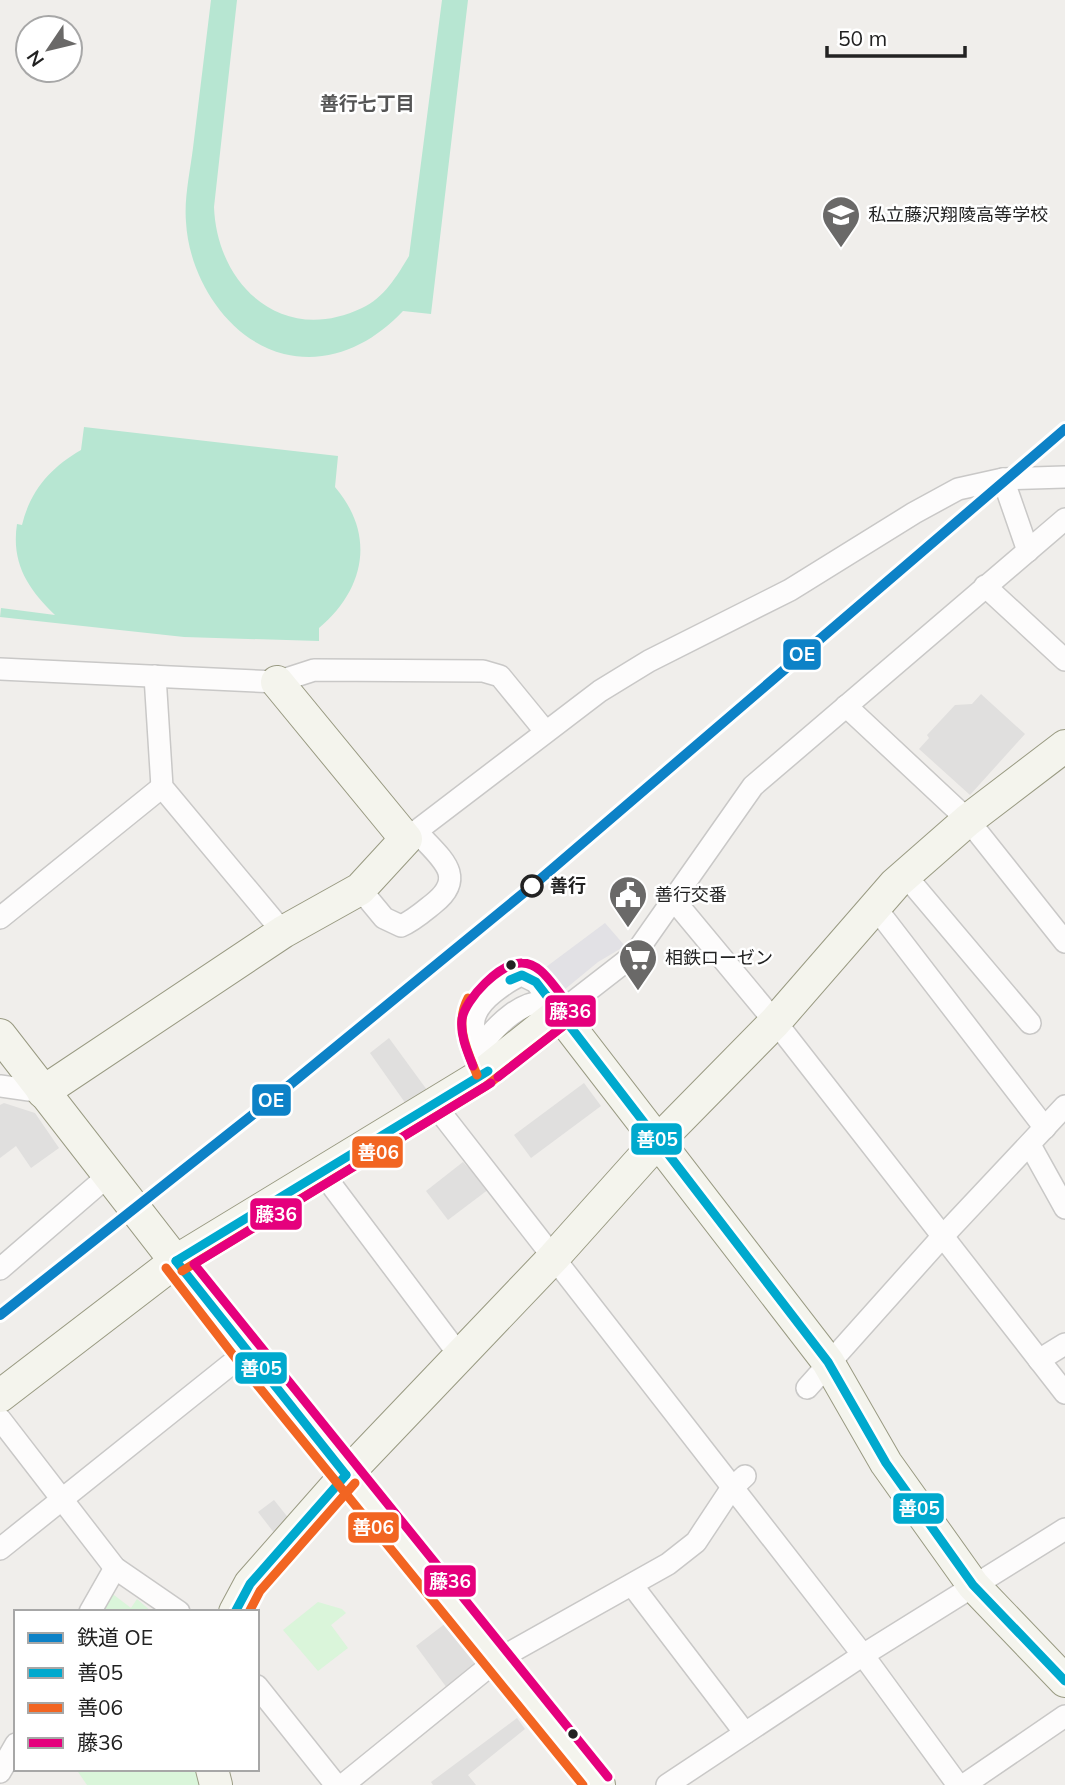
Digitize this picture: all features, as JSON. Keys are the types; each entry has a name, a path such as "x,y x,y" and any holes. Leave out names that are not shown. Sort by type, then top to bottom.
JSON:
{"street":[{"path":"0,1086 43,1092 283,932 360,888 412,835 545,731 649,661 790,590 958,489 1003,479 1065,477"},
{"path":"1003,479 1028,551"},
{"path":"0,1396 176,1261 434,1104 484,1059 635,954 753,786 1065,519"},
{"path":"985,586 1065,660"},
{"path":"0,669 277,682 314,670 482,671 500,676 545,731"},
{"path":"155,676 162,786 283,932"},
{"path":"277,682 412,835 448,866 450,885 445,894 401,926 384,918 360,888"},
{"path":"846,706 968,820 1065,942"},
{"path":"236,1610 250,1584 346,1475 554,1257 657,1142 775,1022 874,907 905,875 968,820 1065,746"},
{"path":"0,918 162,786"},
{"path":"905,875 1030,1023"},
{"path":"673,899 775,1022 1065,1393"},
{"path":"874,907 1045,1128"},
{"path":"484,1059 472,1015 479,1004 510,979 522,975 536,982 828,1362 886,1463 973,1585 1065,1681"},
{"path":"0,1035 246,1352 599,1785"},
{"path":"434,1104 554,1257 738,1482 958,1785"},
{"path":"807,1388 942,1237 1065,1106"},
{"path":"1030,1145 1065,1208"},
{"path":"321,1171 460,1356"},
{"path":"0,1269 109,1175"},
{"path":"1039,1360 1065,1344"},
{"path":"0,1549 246,1352"},
{"path":"0,1419 115,1567 176,1610"},
{"path":"343,1785 497,1660 668,1564 696,1542 738,1482"},
{"path":"667,1785 863,1655 1065,1529"},
{"path":"91,1610 115,1567"},
{"path":"632,1585 745,1733"},
{"path":"259,1689 336,1785"},
{"path":"964,1785 1065,1716"},
{"path":"0,1772 14,1748"}],"green space":[{"path":"211,0 237,0 214,207 218,236 227,261 241,284 260,301 281,314 306,319 333,318 370,304 389,286 409,256 442,0 468,0 431,314 403,311 378,333 349,349 318,357 301,357 264,347 229,321 215,304 195,264 186,222 188,185"},
{"path":"84,427 338,456 335,487 348,505 356,524 360,561 347,596 335,613 319,628 319,641 184,637 0,617 1,608 55,615 30,585 19,563 17,524 22,525 30,501 43,481 60,464 81,450"},
{"path":"110,1592 131,1608 137,1599 150,1610 100,1610"},
{"path":"318,1602 342,1609 346,1613 331,1625 348,1648 318,1671 283,1630"},
{"path":"77,1771 198,1771 201,1785 87,1785"}],"shaded area":[{"path":"981,694 1025,734 970,795 919,749 929,738 927,735 955,705 972,704"},
{"path":"605,923 625,946 598,962 564,990 552,991 538,973"},
{"path":"389,1038 427,1090 406,1104 370,1053"},
{"path":"584,1083 601,1106 531,1158 514,1135"},
{"path":"4,1103 35,1113 59,1148 31,1168 16,1146 0,1158 0,1105"},
{"path":"463,1162 489,1189 448,1220 426,1191"},
{"path":"274,1500 290,1520 275,1534 258,1512"},
{"path":"446,1623 478,1665 447,1688 416,1646"},
{"path":"517,1718 525,1729 468,1775 476,1785 433,1785 431,1782"}],"rail line":[{"name":"OE","path":"0,1315 270,1101 537,882 1065,429"}],"transit line":[{"name":"藤36","path":"473,1066 462,1031 462,1019 470,1002 485,983 504,969 522,963 534,966 544,973 569,1006 571,1016 567,1023 498,1077"},
{"name":"善05","path":"510,980 522,975 536,982 828,1362 886,1463 973,1585 1065,1681"},
{"name":"善06","path":"468,998 462,1018 463,1037 477,1075"},
{"name":"善06","path":"182,1271 486,1086 567,1023"},
{"name":"善05","path":"176,1261 488,1071"},
{"name":"藤36","path":"491,1083 194,1264 608,1777"},
{"name":"善05","path":"176,1261 346,1475"},
{"name":"善06","path":"166,1268 237,1360 583,1785"},
{"name":"善05","path":"236,1610 250,1584 346,1475"},
{"name":"善06","path":"250,1610 260,1591 355,1483"}],"place":[{"name":"私立藤沢翔陵高等学校","path":"841,249"},
{"name":"善行","path":"532,886"},
{"name":"善行交番","path":"628,929"},
{"name":"相鉄ローゼン","path":"638,992"}],"district":[{"name":"善行七丁目","path":"367,103"}]}
